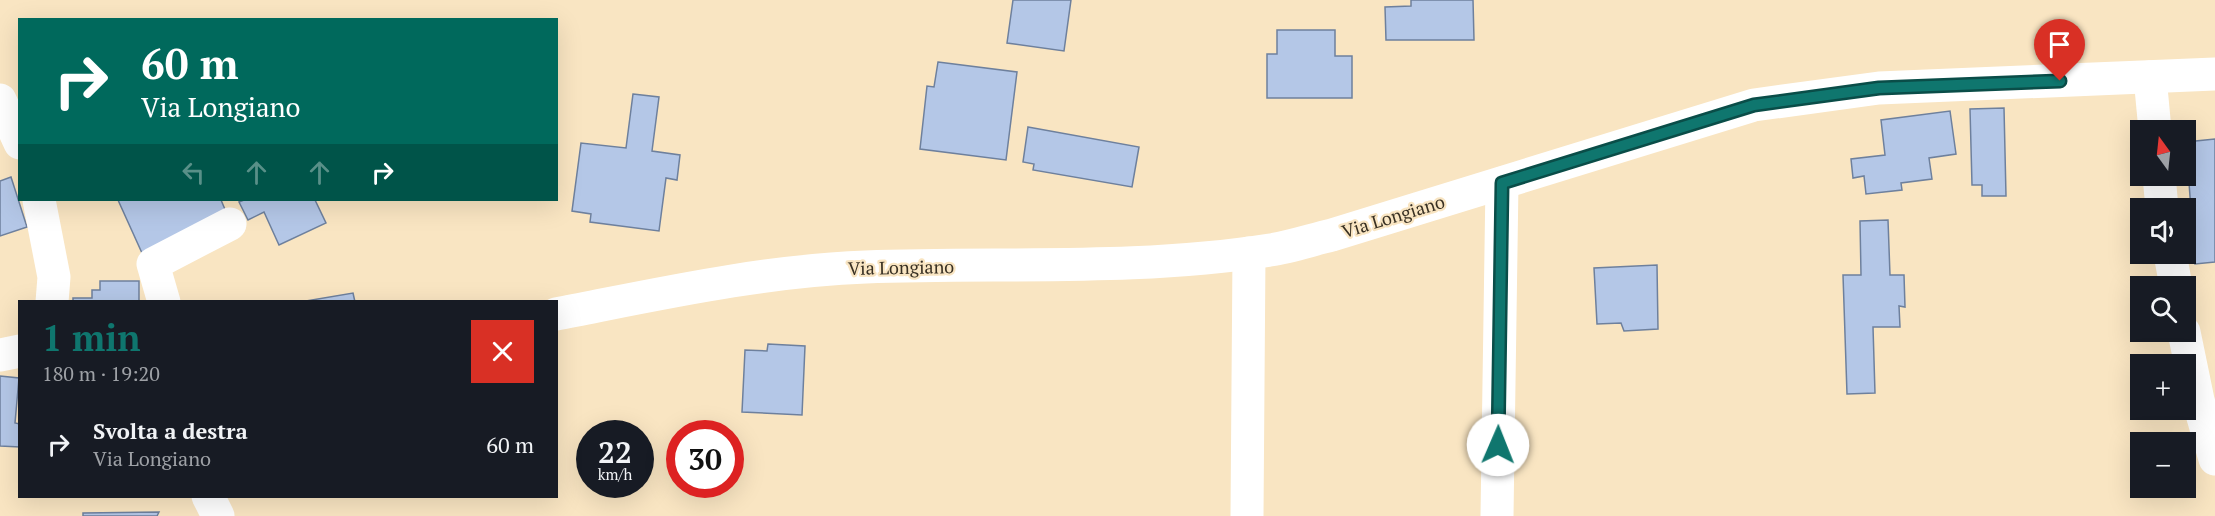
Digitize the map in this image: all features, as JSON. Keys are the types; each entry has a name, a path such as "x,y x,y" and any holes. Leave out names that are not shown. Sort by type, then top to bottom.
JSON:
{"street":[{"name":"Via Longiano","path":"558,314 724,282 805,271 866,267 1080,265 1190,259 1249,253 1332,236 1754,105 1879,88 2215,75"},
{"path":"2150,77 2154,120"},
{"path":"0,100 18,139"},
{"path":"1497,516 1502,183"},
{"path":"39,201 54,277 52,300"},
{"path":"163,300 153,264 230,224"},
{"path":"1247,516 1249,253"},
{"path":"2186,342 2198,400 2215,459"},
{"path":"0,355 18,351"},
{"path":"209,498 218,516"}],"building":[{"path":"1013,0 1071,0 1064,51 1007,43"},
{"path":"1411,0 1473,0 1474,40 1386,40 1385,7 1411,6"},
{"path":"1277,30 1335,30 1335,56 1352,56 1352,98 1267,98 1267,54 1277,54"},
{"path":"938,62 1017,72 1006,160 920,149 927,86 934,87"},
{"path":"633,94 659,97 652,151 680,155 677,180 666,178 659,231 590,222 591,214 572,211 581,143 626,148"},
{"path":"2004,108 2006,196 1982,196 1982,185 1972,185 1970,109"},
{"path":"1950,111 1956,154 1929,158 1932,179 1901,183 1902,190 1866,194 1864,176 1853,178 1851,159 1885,155 1881,120"},
{"path":"1028,127 1139,147 1132,187 1033,170 1034,164 1023,162"},
{"path":"2215,139 2215,262 2196,264 2196,198 2190,198 2189,186 2196,186 2196,141"},
{"path":"11,177 27,227 0,236 0,181"},
{"path":"118,201 221,201 227,214 142,253"},
{"path":"315,201 326,223 279,245 264,212 248,220 239,202"},
{"path":"1888,220 1890,275 1904,275 1905,307 1899,306 1900,327 1873,327 1875,393 1847,394 1843,275 1861,275 1860,221"},
{"path":"1657,265 1658,329 1624,331 1621,323 1597,324 1594,268"},
{"path":"100,281 139,281 139,300 73,300 73,298 92,298 92,290 100,290"},
{"path":"353,293 355,300 312,300"},
{"path":"768,344 805,346 802,415 742,412 745,350 767,351"},
{"path":"0,376 18,378 15,423 18,424 18,447 0,446"},
{"path":"159,512 157,516 83,516 83,513"}],"route":[{"path":"1498,445 1502,183 1754,105 1879,88 2060,81"}]}
